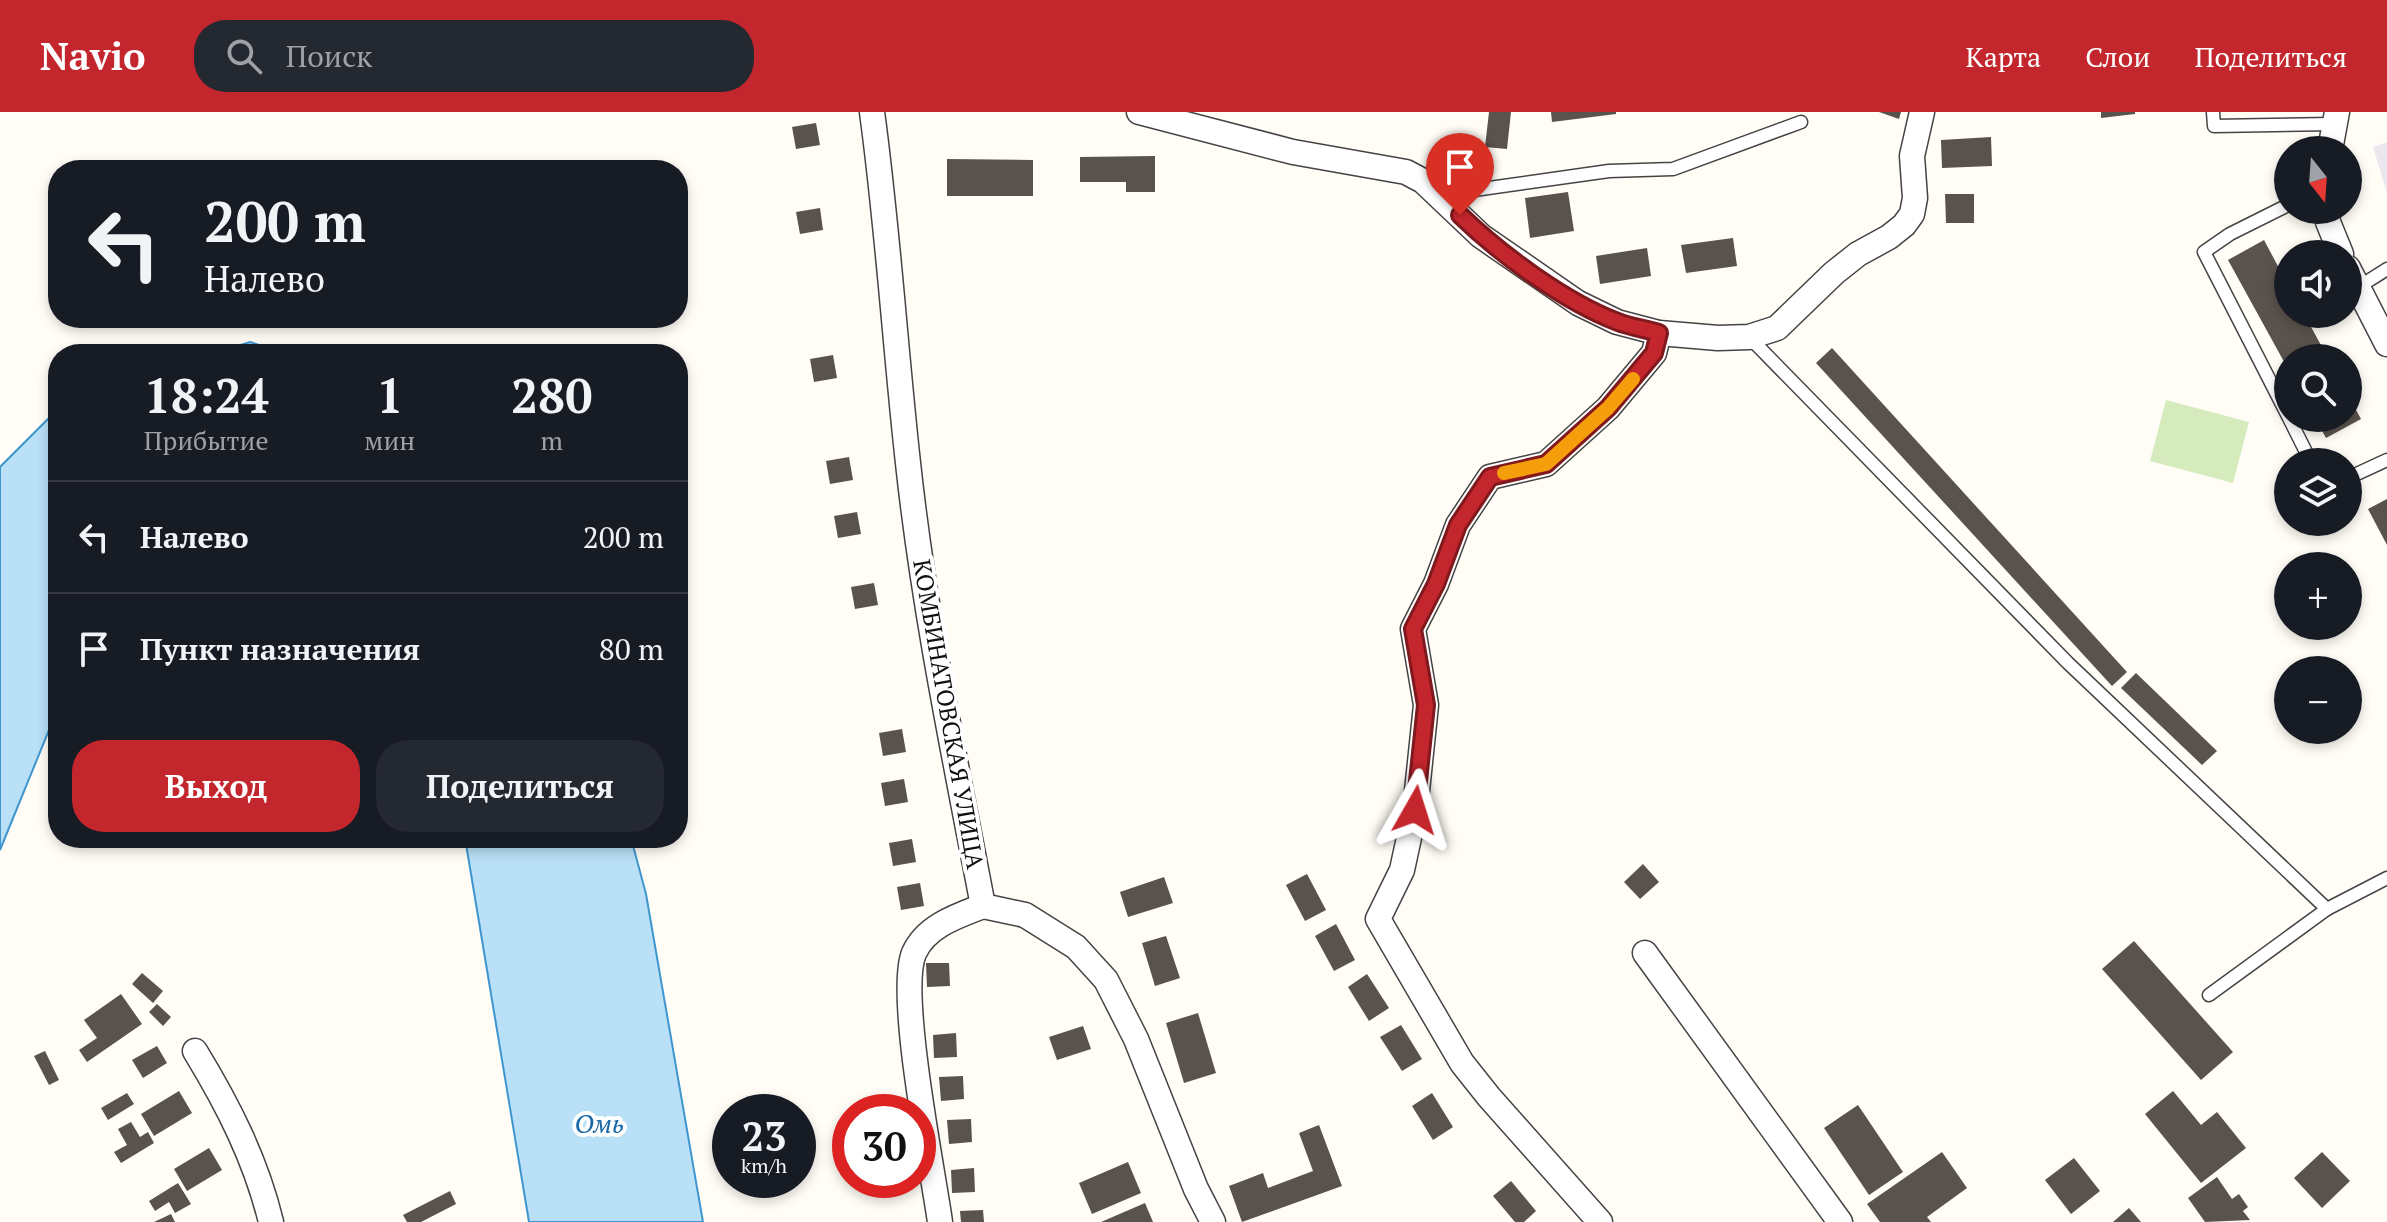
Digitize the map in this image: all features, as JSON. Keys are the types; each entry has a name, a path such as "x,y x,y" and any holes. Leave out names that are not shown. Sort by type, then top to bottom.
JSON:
{"street":[{"name":"КОМБИНАТОВСКАЯ УЛИЦА","path":"872,112 885,210 908,465 942,695 983,906"},
{"path":"1139,112 1293,152 1406,172 1423,181 1481,236 1578,303 1617,322 1659,333 1749,337 1777,328 1834,273 1904,225 1912,214 1915,198 1912,156 1922,112"},
{"path":"2362,295 2387,344"},
{"path":"1600,1222 1462,1063 1378,919 1402,870 1415,810 1426,705 1413,629 1436,584 1458,525 1490,477 1546,464 1608,408 1654,353 1659,333"},
{"path":"940,1222 909,992 914,954 933,929 983,906 1025,915 1076,947 1106,980 1136,1039 1196,1189 1213,1222"},
{"path":"1645,953 1840,1222"},
{"path":"195,1051 224,1099 255,1167 271,1222"}],"lane":[{"path":"2213,112 2214,126 2335,118"},
{"path":"1439,195 1609,171 1673,169 1801,122"},
{"path":"2274,212 2230,234 2204,252 2274,390"},
{"path":"2362,276 2387,269"},
{"path":"1749,337 2068,663 2327,909"},
{"path":"2362,472 2387,460"},
{"path":"2209,995 2327,909 2387,878"}],"shaded area":[{"path":"2387,142 2387,193 2373,147"}],"green space":[{"path":"2166,400 2249,422 2233,483 2150,461"}],"water":[{"path":"48,419 48,732 0,850 0,467"},
{"name":"Омь","path":"467,848 634,848 646,894 703,1222 529,1222"}],"building":[{"path":"1489,112 1511,112 1507,149 1485,147"},
{"path":"1551,112 1616,112 1616,114 1552,122"},
{"path":"1879,112 1901,112 1899,119"},
{"path":"2101,112 2135,112 2135,114 2101,118"},
{"path":"816,123 820,145 796,149 792,127"},
{"path":"1991,137 1992,166 1942,168 1941,140"},
{"path":"1155,156 1155,192 1126,192 1126,182 1080,182 1080,157"},
{"path":"947,159 1033,160 1033,196 947,196"},
{"path":"1568,192 1574,231 1530,238 1525,198"},
{"path":"1945,194 1974,194 1974,223 1946,223"},
{"path":"820,208 823,230 800,234 796,212"},
{"path":"1733,238 1737,266 1686,273 1681,245"},
{"path":"2264,240 2274,259 2274,328 2312,328 2320,344 2274,344 2228,260"},
{"path":"1647,248 1651,276 1600,284 1596,256"},
{"path":"1832,348 2127,672 2112,686 1816,363"},
{"path":"833,355 837,378 814,382 810,359"},
{"path":"2323,432 2337,432 2326,438"},
{"path":"849,457 853,480 830,484 826,461"},
{"path":"2387,499 2387,545 2368,509"},
{"path":"857,512 861,534 838,538 834,516"},
{"path":"874,583 878,605 855,609 851,587"},
{"path":"2136,673 2217,751 2202,765 2121,688"},
{"path":"902,729 906,752 883,756 879,733"},
{"path":"904,779 908,802 885,806 881,783"},
{"path":"912,839 916,862 893,866 889,843"},
{"path":"1643,864 1659,882 1640,899 1624,882"},
{"path":"1307,874 1326,910 1305,921 1286,885"},
{"path":"1164,877 1173,903 1128,917 1120,892"},
{"path":"920,883 924,906 901,910 897,887"},
{"path":"1336,924 1355,960 1334,971 1315,936"},
{"path":"1166,936 1180,978 1155,986 1142,943"},
{"path":"2134,941 2233,1052 2201,1080 2102,969"},
{"path":"926,963 949,963 950,986 927,987"},
{"path":"142,973 163,991 153,1003 132,984"},
{"path":"1367,974 1389,1008 1369,1021 1348,987"},
{"path":"121,994 142,1024 87,1062 79,1050 97,1038 84,1020"},
{"path":"157,1004 171,1017 163,1026 149,1012"},
{"path":"1198,1013 1216,1073 1184,1083 1166,1023"},
{"path":"1401,1025 1422,1059 1402,1071 1380,1037"},
{"path":"1083,1026 1091,1049 1057,1060 1049,1037"},
{"path":"956,1033 957,1057 934,1058 933,1035"},
{"path":"157,1046 167,1063 143,1078 132,1060"},
{"path":"45,1051 59,1080 49,1085 34,1056"},
{"path":"963,1076 964,1099 941,1101 939,1077"},
{"path":"179,1091 192,1113 154,1136 141,1114"},
{"path":"2173,1091 2201,1125 2217,1112 2246,1148 2201,1183 2145,1114"},
{"path":"127,1093 134,1104 108,1120 101,1108"},
{"path":"1432,1093 1453,1127 1433,1140 1412,1106"},
{"path":"1858,1105 1903,1172 1869,1195 1824,1128"},
{"path":"971,1119 972,1142 949,1144 947,1120"},
{"path":"131,1122 140,1137 148,1132 154,1143 121,1163 114,1152 127,1145 118,1129"},
{"path":"1319,1125 1342,1186 1242,1222 1229,1186 1263,1173 1268,1188 1313,1171 1299,1133"},
{"path":"209,1148 222,1170 187,1191 174,1169"},
{"path":"1942,1152 1967,1188 1927,1217 1931,1222 1880,1222 1867,1204"},
{"path":"2322,1152 2350,1181 2322,1208 2294,1178"},
{"path":"2074,1158 2100,1191 2071,1214 2045,1180"},
{"path":"1128,1162 1141,1193 1092,1214 1079,1183"},
{"path":"974,1168 975,1192 952,1193 951,1170"},
{"path":"2217,1177 2232,1199 2239,1194 2248,1207 2243,1211 2250,1220 2205,1222 2188,1198"},
{"path":"1511,1181 1536,1211 1524,1222 1515,1222 1493,1196"},
{"path":"178,1183 191,1204 175,1213 169,1202 155,1211 149,1201"},
{"path":"450,1191 456,1204 421,1222 407,1222 403,1215"},
{"path":"1145,1203 1153,1222 1101,1222"},
{"path":"2129,1208 2141,1222 2113,1222"},
{"path":"983,1210 984,1222 961,1222 960,1211"},
{"path":"171,1214 175,1222 154,1222"}],"slow traffic":[{"path":"1504,473 1546,464 1608,408 1633,379"}],"route":[{"path":"1415,810 1426,705 1413,629 1436,584 1458,525 1490,477 1546,464 1608,408 1654,353 1659,333 1617,322 1578,303 1481,236 1460,215"}]}
